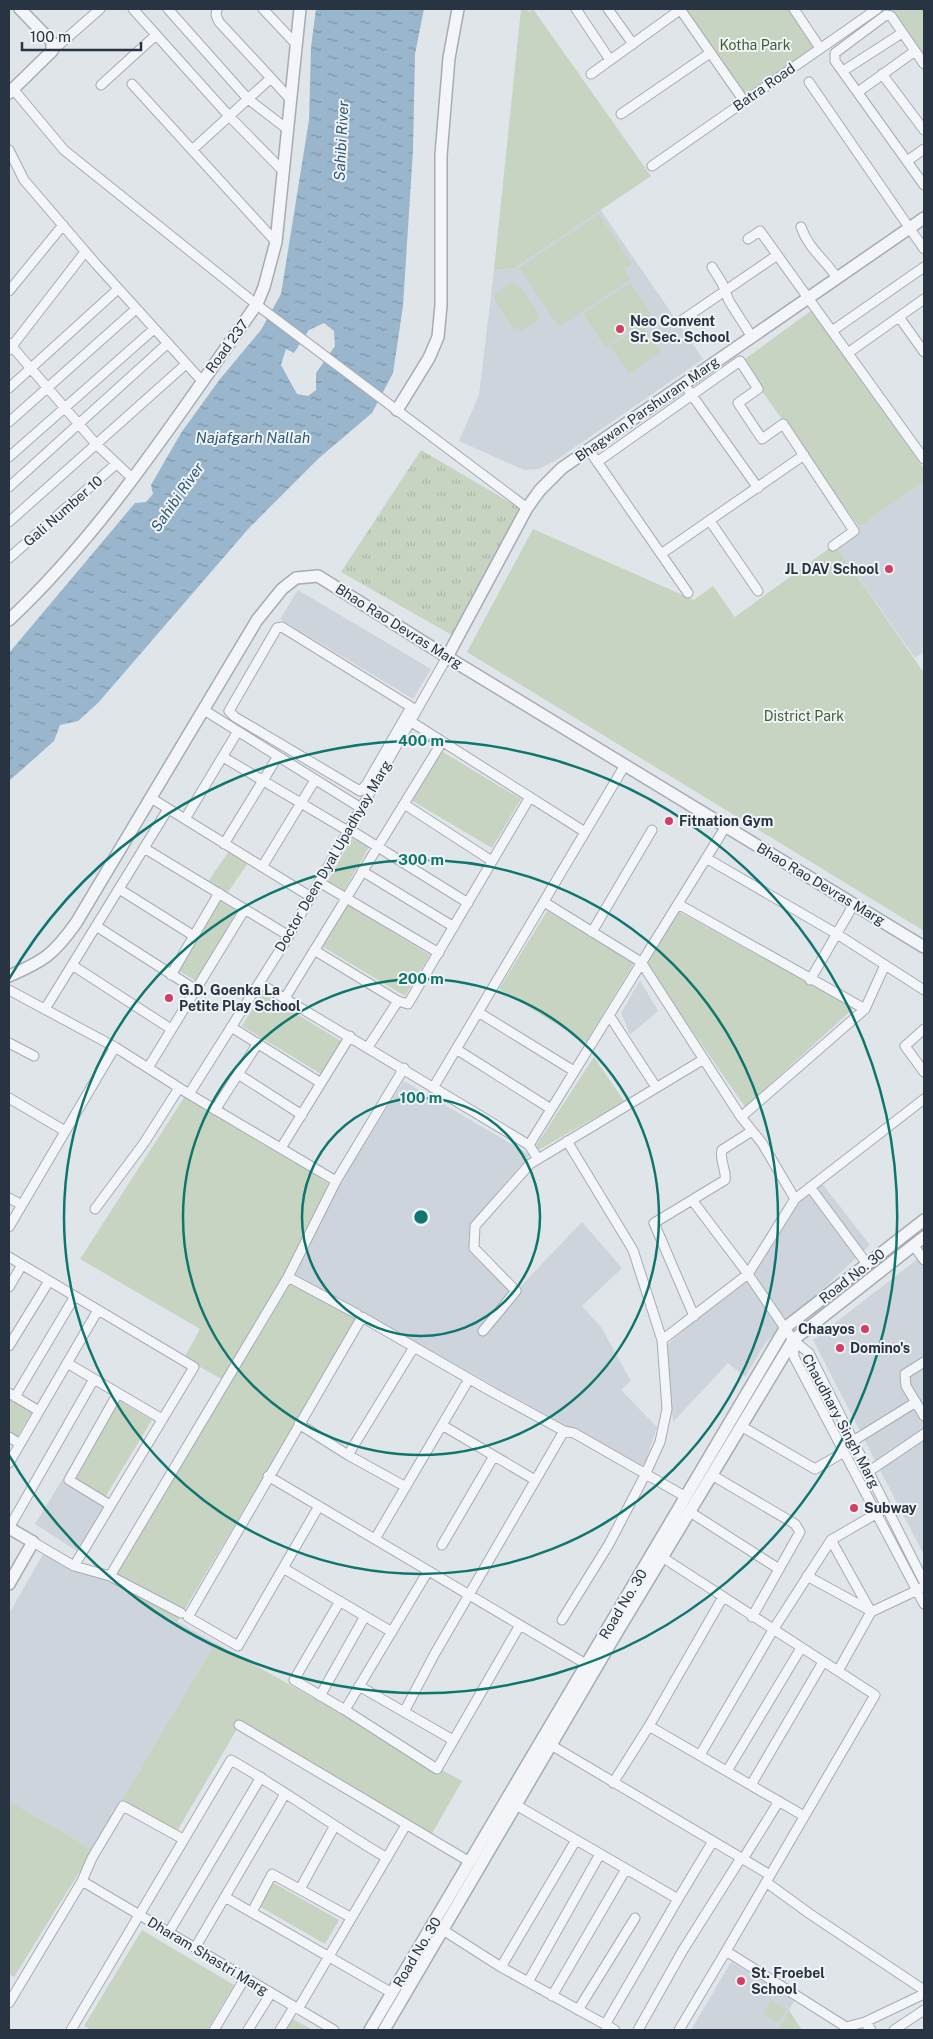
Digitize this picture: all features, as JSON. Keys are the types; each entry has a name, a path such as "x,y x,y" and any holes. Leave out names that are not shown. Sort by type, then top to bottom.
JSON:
{"street":[{"path":"20,9 52,42 52,51"},
{"path":"100,9 52,51 11,91 64,150 267,312 527,508"},
{"path":"133,9 229,116 284,172"},
{"path":"168,9 248,99 287,129"},
{"path":"217,9 216,15 219,22 290,99"},
{"path":"263,9 295,43"},
{"name":"Road 237","path":"9,618 68,561 133,479 257,304 264,288 276,242 300,9"},
{"path":"392,407 429,358 438,337 441,305 442,136 449,58 458,9"},
{"path":"576,9 610,60"},
{"path":"608,9 633,44"},
{"path":"591,74 680,9 744,101"},
{"path":"794,9 820,48"},
{"name":"Batra Road","path":"652,166 820,48 870,10"},
{"path":"923,180 907,161 835,60 835,53 886,15 891,16 924,64"},
{"path":"844,71 902,33"},
{"path":"101,85 156,35"},
{"path":"858,92 915,51"},
{"path":"621,114 710,53"},
{"path":"882,74 924,130"},
{"path":"192,150 271,78"},
{"path":"809,82 924,249"},
{"path":"132,84 276,242"},
{"path":"907,161 924,149"},
{"path":"9,150 24,180 85,252 202,381"},
{"name":"Bhagwan Parshuram Marg","path":"527,508 540,490 562,468 924,218"},
{"path":"9,291 62,225"},
{"path":"801,227 808,244 837,278"},
{"path":"748,239 760,231 848,353 921,448 924,459"},
{"path":"85,252 10,346 96,444 133,479"},
{"path":"682,321 773,258"},
{"path":"712,267 752,337"},
{"path":"832,331 924,267"},
{"path":"9,388 118,289"},
{"path":"848,353 924,299"},
{"path":"9,422 136,309"},
{"path":"899,316 924,352"},
{"path":"9,457 154,328"},
{"path":"9,486 168,343"},
{"path":"733,350 758,388 738,403 762,439 783,424 854,531 833,546"},
{"path":"597,462 740,361"},
{"path":"9,522 186,364"},
{"path":"684,384 758,488"},
{"path":"589,450 688,593"},
{"path":"661,554 758,488 804,454"},
{"name":"Gali Number 10","path":"9,558 116,464"},
{"name":"Doctor Deen Dyal Upadhyay Marg","path":"189,1094 289,936 410,721 414,709 446,657 527,508"},
{"path":"710,520 758,591"},
{"name":"Bhao Rao Devras Marg","path":"9,976 37,964 58,948 76,923 258,620 282,589 296,578 318,576 446,657 924,947"},
{"path":"282,627 414,709 366,785 360,791 235,717 229,711 277,628 282,627"},
{"path":"204,710 361,808"},
{"path":"410,721 585,832"},
{"path":"185,820 238,732"},
{"path":"285,998 442,742"},
{"path":"224,844 278,756"},
{"path":"223,757 301,804 377,846 468,903"},
{"path":"433,1088 625,765"},
{"path":"262,867 315,780"},
{"path":"314,950 405,1005 410,1003 530,797"},
{"path":"151,798 311,897"},
{"path":"404,804 492,861"},
{"path":"45,1009 168,809"},
{"path":"529,1145 726,826"},
{"path":"592,932 652,830"},
{"path":"144,848 289,936"},
{"path":"706,858 837,934 924,990"},
{"path":"362,871 454,927"},
{"path":"319,882 439,953"},
{"path":"119,889 194,936"},
{"path":"171,975 219,893"},
{"path":"544,902 641,962 741,1117 762,1142 794,1199"},
{"path":"678,904 810,980 865,1009"},
{"path":"810,980 854,904"},
{"path":"148,1068 246,909"},
{"path":"96,926 196,990"},
{"path":"72,965 171,1030"},
{"path":"741,1117 865,1009 885,965"},
{"path":"259,983 404,1068 433,1088 529,1145 538,1159"},
{"path":"9,990 115,1047 215,1110 336,1181"},
{"path":"368,1047 398,1001"},
{"path":"478,1012 574,1071"},
{"path":"609,1015 656,1087"},
{"path":"231,1027 322,1083"},
{"path":"924,1029 905,1046 924,1072"},
{"path":"281,1148 350,1036"},
{"path":"9,1043 34,1056"},
{"path":"215,1110 258,1043"},
{"path":"9,1227 115,1047"},
{"path":"456,1049 551,1109"},
{"path":"483,1331 516,1291 474,1248 475,1226 530,1164 704,1059"},
{"path":"110,1576 288,1278 336,1181 404,1068"},
{"path":"238,1074 302,1114"},
{"path":"94,1209 144,1143 179,1088"},
{"path":"9,1098 65,1131"},
{"path":"662,1340 748,1274 794,1199 924,1099"},
{"path":"694,1316 654,1223 725,1180 726,1175 720,1155 722,1150 752,1131"},
{"path":"562,1620 608,1544 645,1475 660,1442 667,1409 662,1340 633,1250 567,1141"},
{"path":"810,1187 867,1264"},
{"path":"9,1198 22,1205"},
{"path":"692,1200 748,1274 786,1327 793,1340"},
{"name":"Road No. 30","path":"384,2030 551,1746 591,1667 686,1497 786,1327 924,1220"},
{"name":"Road No. 30","path":"370,2030 470,1862 690,1512 793,1340 924,1237"},
{"path":"914,1246 924,1260"},
{"path":"9,1257 194,1367 74,1566"},
{"path":"9,1288 22,1264"},
{"path":"288,1278 357,1314"},
{"path":"9,1346 49,1281"},
{"path":"39,1411 12,1395 75,1296"},
{"path":"9,1463 98,1310"},
{"path":"319,1506 238,1646 188,1617 268,1476 362,1317 469,1379 564,1431 574,1433 686,1497"},
{"name":"Chaudhary Singh Marg","path":"793,1340 809,1353 924,1582"},
{"name":"Chaudhary Singh Marg","path":"793,1340 794,1357 877,1514 920,1589 924,1604"},
{"path":"348,1455 414,1347"},
{"path":"924,1362 905,1374 906,1386 924,1416"},
{"path":"67,1363 162,1419"},
{"path":"94,1379 9,1528 74,1566 110,1576 181,1613"},
{"path":"375,1539 469,1379"},
{"path":"110,1505 69,1480 118,1393"},
{"path":"852,1441 916,1402"},
{"path":"299,1424 348,1455 406,1487"},
{"path":"442,1425 535,1480"},
{"path":"741,1426 815,1469 844,1452"},
{"path":"404,1712 564,1431"},
{"path":"868,1472 924,1434"},
{"path":"9,1437 20,1444"},
{"path":"442,1545 494,1456"},
{"path":"712,1475 795,1524 800,1532 752,1616"},
{"path":"268,1476 591,1667"},
{"path":"700,1756 773,1630 831,1540 886,1508"},
{"path":"690,1512 779,1569"},
{"path":"831,1540 871,1612"},
{"path":"9,1584 33,1542"},
{"path":"662,1557 875,1694 680,2030"},
{"path":"283,1568 392,1632"},
{"path":"345,1710 428,1571"},
{"path":"807,1576 871,1612"},
{"path":"838,1671 871,1612 920,1589"},
{"path":"613,1783 649,1726 723,1597"},
{"path":"340,1601 294,1680 437,1769 520,1625"},
{"path":"320,1696 365,1616"},
{"path":"727,1771 801,1648"},
{"path":"751,1785 823,1662"},
{"path":"360,1686 453,1740"},
{"path":"239,1725 470,1862"},
{"path":"649,1726 804,1816"},
{"path":"551,1746 742,1858 810,1914 923,1996 865,2022 846,2027 840,2025 726,1951"},
{"path":"76,2029 138,1914 231,1760 261,1777 334,1827 387,1858"},
{"path":"168,1932 261,1777"},
{"path":"195,1948 285,1794"},
{"path":"638,2030 683,1950 779,1801"},
{"path":"516,1805 678,1899"},
{"path":"9,2003 82,1881 92,1858 123,1806 183,1839"},
{"path":"280,2030 296,2008 406,1825"},
{"path":"300,1889 334,1827"},
{"path":"501,1967 576,1840"},
{"path":"605,2025 712,1841"},
{"path":"528,1982 600,1854"},
{"path":"552,1996 626,1869"},
{"path":"252,1912 272,1874 350,1917"},
{"name":"Dharam Shastri Marg","path":"82,1881 334,2030"},
{"path":"225,1897 392,1993"},
{"path":"578,2010 635,1918"},
{"path":"443,1930 501,1967 615,2030"},
{"path":"214,2030 245,1978"},
{"path":"248,2030 271,1992"},
{"path":"894,2030 924,2010"},
{"path":"865,2022 871,2030"}],"shaded area":[{"path":"600,209 703,359 555,461 539,469 524,470 459,441 479,395 494,270 515,268"},
{"name":"JL DAV School","path":"924,481 924,652 915,658 835,544"},
{"path":"298,590 431,669 413,699 280,619"},
{"path":"640,980 658,1011 630,1035 621,1013"},
{"path":"404,1081 530,1155 496,1194 468,1239 516,1291 582,1222 622,1268 582,1306 601,1327 631,1381 621,1390 657,1427 643,1469 288,1271 336,1189"},
{"path":"821,1182 870,1245 766,1342 745,1377 728,1363 673,1422 666,1346 749,1270 799,1191"},
{"path":"924,1254 924,1555 813,1340"},
{"path":"65,1475 115,1506 86,1557 35,1524"},
{"path":"47,1547 215,1643 93,1850 11,1802 9,1806 9,1614"},
{"name":"St. Froebel School","path":"731,1962 795,1999 778,2030 691,2030"}],"green space":[{"path":"521,9 526,9 529,12 533,9 651,176 515,268 494,270"},
{"name":"Kotha Park","path":"686,9 788,9 814,48 746,95"},
{"path":"892,9 924,9 924,57"},
{"path":"599,214 632,264 624,269 631,279 559,327 519,268"},
{"path":"511,283 520,286 538,313 537,321 522,330 513,328 494,299 496,293"},
{"path":"630,283 652,315 605,347 583,314"},
{"path":"812,310 924,469 924,481 859,527 741,362"},
{"path":"642,325 661,352 629,374 610,346"},
{"path":"421,450 520,508 457,638 341,572"},
{"name":"District Park","path":"533,529 694,600 713,586 735,617 835,544 924,673 924,931 467,652"},
{"path":"441,751 521,799 492,848 411,800"},
{"path":"352,838 369,847 344,890 328,881"},
{"path":"229,851 248,863 226,895 207,883"},
{"path":"220,901 237,911 196,981 179,971"},
{"path":"348,905 430,955 405,996 323,947"},
{"path":"547,911 634,963 586,1042 499,989"},
{"path":"678,911 854,1008 745,1107 646,964"},
{"path":"262,993 341,1041 321,1074 242,1026"},
{"path":"594,1057 624,1101 530,1155"},
{"path":"189,1090 336,1189 288,1271 361,1312 177,1622 109,1582 225,1381 184,1358 200,1329 80,1259"},
{"path":"113,1397 152,1420 104,1499 65,1475"},
{"path":"9,1398 32,1412 17,1437 9,1432"},
{"path":"215,1643 462,1781 430,1837 237,1729 177,1831 121,1802"},
{"path":"11,1802 93,1850 14,1977 9,1974 9,1806"},
{"path":"272,1882 339,1920 325,1944 259,1906"},
{"path":"142,1930 234,1985 207,2030 91,2030 84,2026"},
{"path":"771,2000 786,2009 778,2023 763,2014"},
{"path":"789,2010 802,2030 778,2030"},
{"path":"293,2019 313,2030 286,2030"}],"water":[{"path":"316,9 424,9 415,54 413,150 403,306 393,373 372,413 319,458 249,528 98,703 78,721 60,725 54,741 9,781 9,653 135,503 146,502 153,494 151,485 181,433 220,379 261,330 281,294 309,120 311,47","holes":["324,323 334,331 335,346 316,373 316,390 308,396 297,394 281,365 286,349 294,353 309,330"]}],"place":[{"name":"Neo Convent Sr. Sec. School","path":"620,329"},
{"name":"JL DAV School","path":"889,569"},
{"name":"Fitnation Gym","path":"669,821"},
{"name":"G.D. Goenka La Petite Play School","path":"169,998"},
{"name":"Chaayos","path":"865,1329"},
{"name":"Domino's","path":"840,1348"},
{"name":"Subway","path":"854,1508"},
{"name":"St. Froebel School","path":"741,1981"}],"water label":[{"name":"Sahibi River","path":"341,141"},
{"name":"Najafgarh Nallah","path":"253,437"},
{"name":"Sahibi River","path":"177,497"}]}
